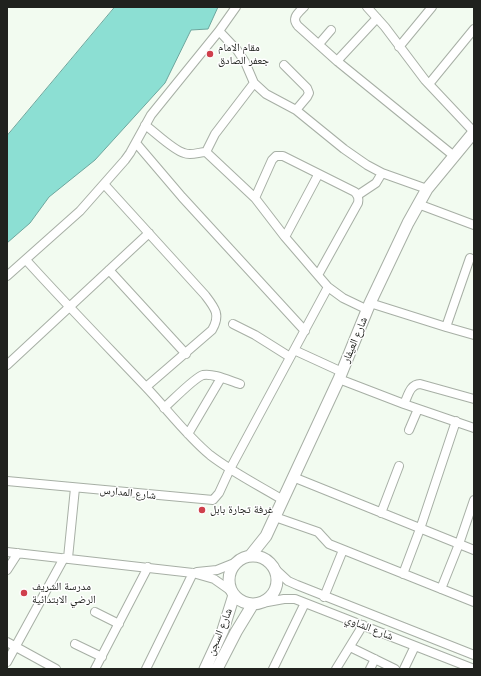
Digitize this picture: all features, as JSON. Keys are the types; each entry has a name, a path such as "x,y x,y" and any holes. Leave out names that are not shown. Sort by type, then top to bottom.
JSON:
{"main road":[{"name":"شارع العيفار","path":"250,556 266,536 340,376 369,307 418,204 427,189 473,135"},
{"path":"266,536 272,565 277,576 275,592 269,598 257,604 240,600 233,593 229,583 229,575 237,562 243,558 257,556 264,558 272,565"},
{"name":"شارع السجن","path":"205,669 223,630 233,593"},
{"name":"شارع السجن","path":"217,669 236,632 257,604"}],"street":[{"path":"7,276 71,220 104,184 130,153 145,125 158,106 219,31 236,7"},
{"path":"304,7 296,15 294,21 298,26 337,61 454,156"},
{"path":"367,7 429,84 473,135"},
{"path":"399,47 432,7"},
{"path":"337,61 377,18"},
{"path":"429,84 474,29"},
{"path":"319,44 331,30"},
{"path":"219,31 238,50 254,83 266,94 296,110 356,158 382,173 427,189"},
{"path":"284,65 307,88 309,93 296,110"},
{"path":"206,152 215,134 254,83"},
{"path":"145,125 177,150 190,154 206,152"},
{"path":"136,143 182,197 305,331"},
{"path":"206,152 255,198 285,237 328,287 343,298 369,307 474,335"},
{"path":"255,198 272,160 276,156 283,156 318,175 351,189 358,195 358,204 318,275"},
{"path":"358,195 376,183 382,173"},
{"path":"285,237 318,175"},
{"path":"104,184 205,295 215,310 217,317 216,323 212,330 146,388"},
{"path":"418,204 474,225"},
{"path":"7,365 149,233"},
{"path":"446,327 470,258"},
{"path":"26,260 69,308 188,434 210,454 230,469 283,500"},
{"path":"110,270 186,354"},
{"path":"230,469 328,287"},
{"path":"233,324 292,354 404,404 474,428"},
{"path":"164,408 201,376 221,378 240,384"},
{"path":"188,434 221,378"},
{"path":"404,404 415,384 420,384 474,399"},
{"path":"409,430 418,408"},
{"path":"403,574 420,529 456,421"},
{"path":"381,513 398,466"},
{"name":"شارع المدارس","path":"7,480 75,488 213,500 219,493 230,469"},
{"path":"293,477 474,550"},
{"path":"7,662 66,558 75,488"},
{"path":"441,589 459,544 474,500"},
{"path":"274,517 318,532 326,543 474,602"},
{"path":"324,596 343,550"},
{"path":"7,552 193,572 217,570 237,562"},
{"path":"7,570 18,553"},
{"name":"شارع الشاوي","path":"272,565 288,581 474,655"},
{"path":"96,669 148,567"},
{"path":"193,572 214,579 233,593"},
{"path":"146,669 193,572"},
{"name":"شارع الشاوي","path":"257,604 284,599 295,599 468,668"},
{"path":"275,668 305,603"},
{"path":"96,612 119,624"},
{"path":"336,669 363,625"},
{"path":"7,642 56,669"},
{"path":"75,644 102,657"},
{"path":"404,669 415,646"},
{"path":"350,647 395,669"},
{"path":"370,669 375,659"}],"water":[{"path":"115,7 218,7 208,29 191,30 165,83 95,160 49,197 30,223 7,243 7,136"}],"place":[{"name":"مقام الامام جعفر الصادق","path":"210,54"},
{"name":"غرفة تجارة بابل","path":"202,510"},
{"name":"مدرسة الشريف الرضي الابتدائية","path":"24,593"}]}
